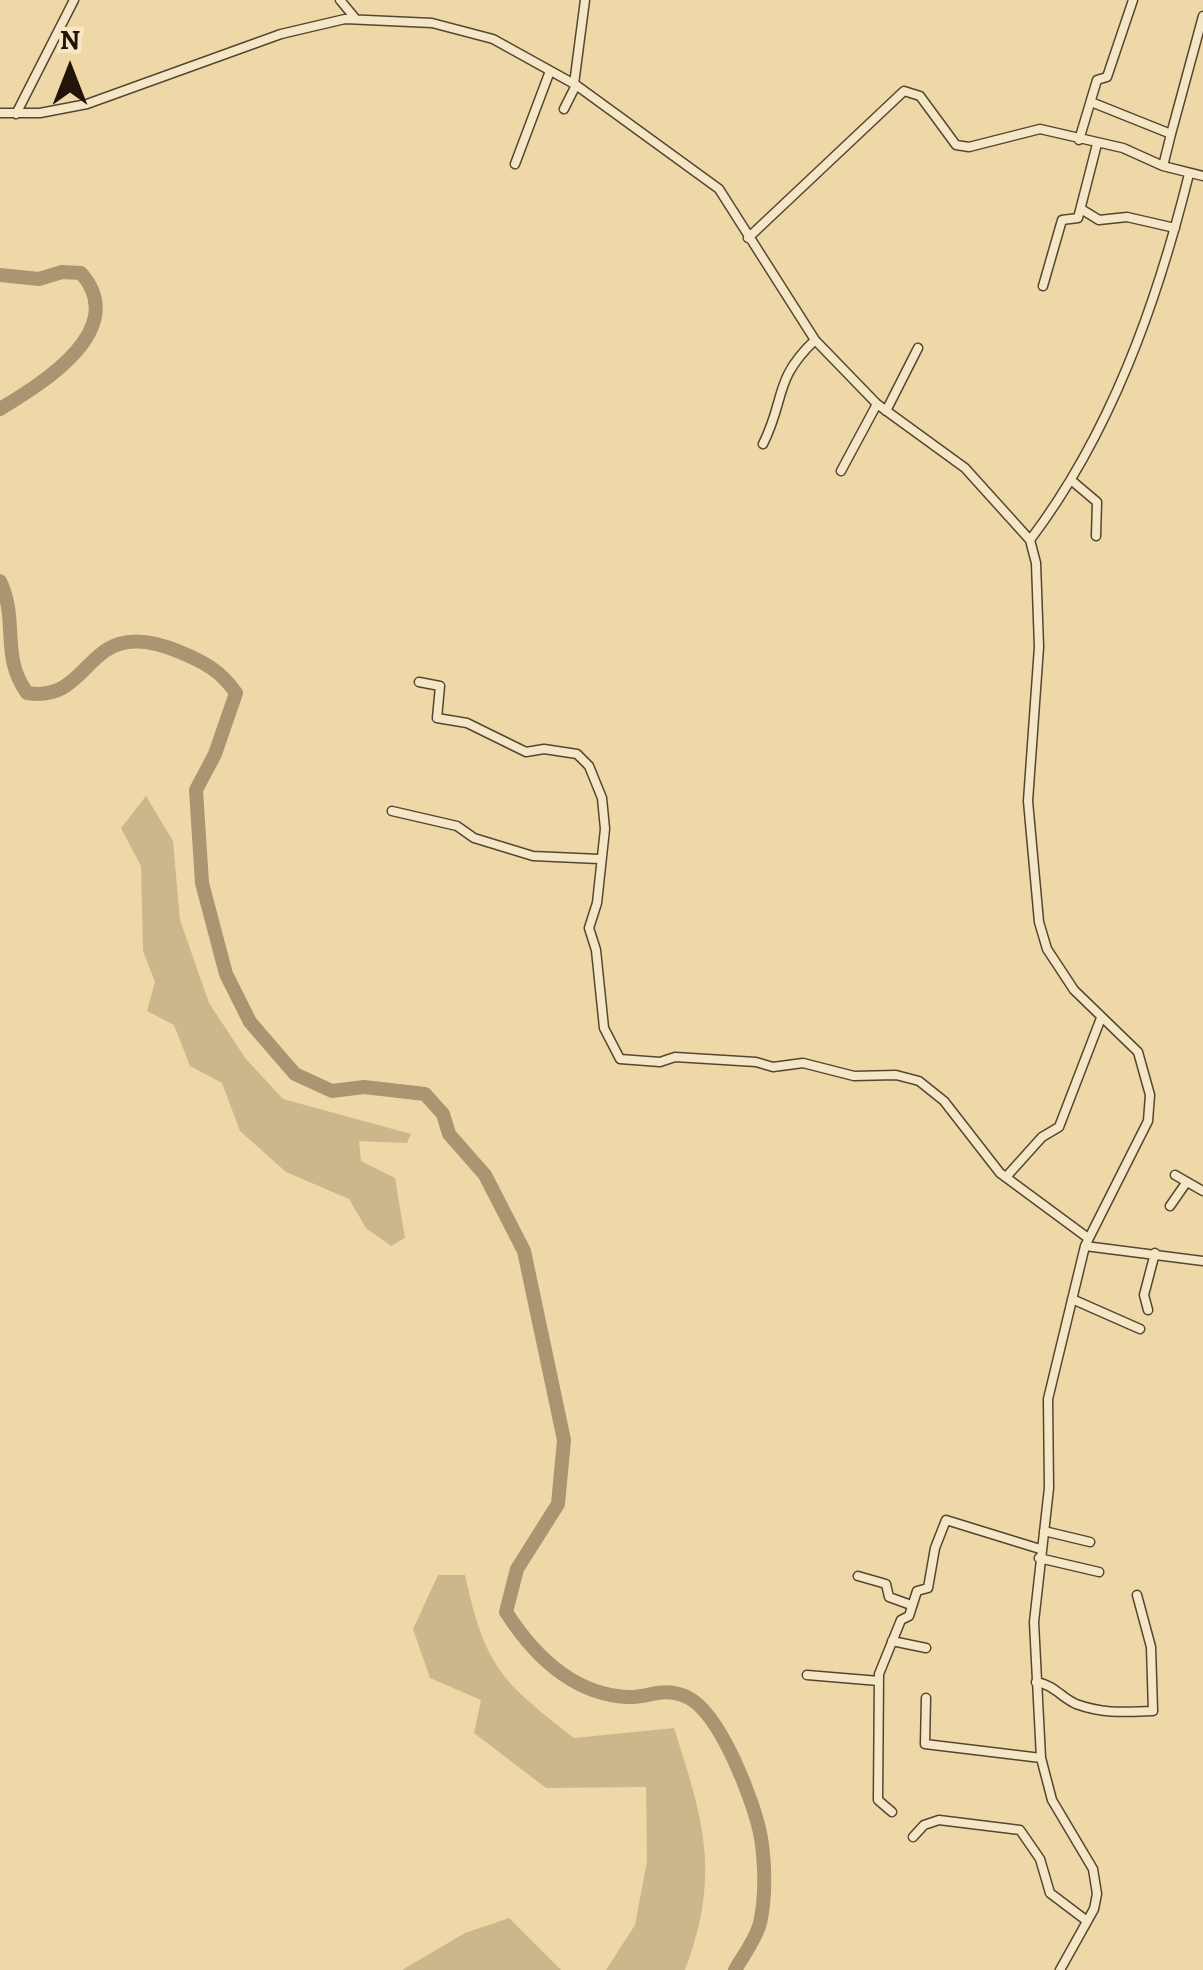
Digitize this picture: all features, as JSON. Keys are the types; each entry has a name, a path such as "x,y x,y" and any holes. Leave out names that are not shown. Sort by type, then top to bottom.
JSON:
{"street":[{"path":"16,114 74,0"},
{"path":"340,0 355,18"},
{"path":"564,109 580,88 585,0"},
{"path":"1079,140 1097,80 1107,78 1132,0"},
{"path":"1163,166 1203,16"},
{"path":"0,113 87,104 282,34 355,18 405,20 474,33 580,88 718,189 815,340 877,404 965,468 1030,540 1037,594 1036,718 1028,801 1038,922 1054,960 1074,990 1131,1042 1144,1063 1150,1109 1086,1242 1048,1399 1050,1459 1034,1622 1041,1758 1052,1800 1096,1880 1094,1909 1060,1970"},
{"path":"515,164 550,71"},
{"path":"748,238 904,91 920,96 956,144 969,147 1040,129 1136,152 1163,166 1203,176"},
{"path":"1091,102 1170,134"},
{"path":"1043,286 1062,220 1078,219 1097,144"},
{"path":"1030,540 1071,480 1119,389 1176,228 1189,174"},
{"path":"1081,209 1100,220 1127,216 1176,228"},
{"path":"763,444 775,419 784,376 815,340"},
{"path":"886,410 918,348"},
{"path":"841,471 877,404"},
{"path":"1071,480 1097,502 1096,536"},
{"path":"420,682 440,686 437,718 468,723 526,752 560,750 583,758 602,798 605,829 597,903 589,924 596,950 604,1028 623,1060 660,1062 675,1057 764,1065 812,1064 854,1076 896,1075 918,1082 944,1101 1006,1177 1086,1242 1203,1261"},
{"path":"392,811 457,826 474,838 533,856 599,860"},
{"path":"1006,1177 1042,1137 1059,1127 1101,1018"},
{"path":"1175,1175 1203,1191"},
{"path":"1170,1206 1186,1183"},
{"path":"1148,1310 1144,1296 1155,1254"},
{"path":"1072,1299 1140,1329"},
{"path":"892,1812 878,1800 878,1681 900,1620 910,1616 917,1591 928,1588 935,1548 948,1518 1099,1572"},
{"path":"1044,1531 1090,1542"},
{"path":"858,1576 886,1584 889,1597 911,1605"},
{"path":"1036,1682 1053,1685 1066,1698 1105,1714 1152,1711 1151,1647 1137,1595"},
{"path":"892,1641 926,1648"},
{"path":"807,1675 878,1681"},
{"path":"926,1698 925,1744 1041,1758"},
{"path":"914,1837 924,1825 939,1820 1020,1830 1040,1859 1050,1893 1087,1921"}],"shaded area":[{"path":"146,796 173,841 180,920 209,1003 246,1059 283,1099 411,1134 407,1143 359,1141 361,1161 395,1178 405,1238 391,1246 366,1228 349,1199 286,1172 240,1131 222,1083 190,1066 174,1025 147,1011 155,982 143,951 141,866 121,828"},
{"path":"438,1575 465,1575 480,1631 500,1670 529,1701 574,1738 674,1728 693,1792 704,1849 703,1906 685,1970 606,1970 635,1925 647,1861 646,1787 546,1788 474,1733 481,1700 430,1678 413,1629"},
{"path":"509,1918 561,1970 402,1970 465,1933"}],"waterway":[{"path":"0,275 39,279 62,272 81,273 94,294 95,315 75,353 0,409"},
{"path":"0,581 6,596 14,666 27,693 49,693 66,685 107,650 124,643 148,642 204,664 236,693 215,754 196,790 202,883 226,974 250,1022 295,1074 332,1091 364,1087 425,1094 443,1114 449,1134 485,1175 524,1251 564,1440 558,1504 517,1569 506,1612 542,1657 572,1680 607,1694 627,1697 678,1694 699,1706 712,1720 744,1782 763,1858 760,1923 735,1970"}]}
